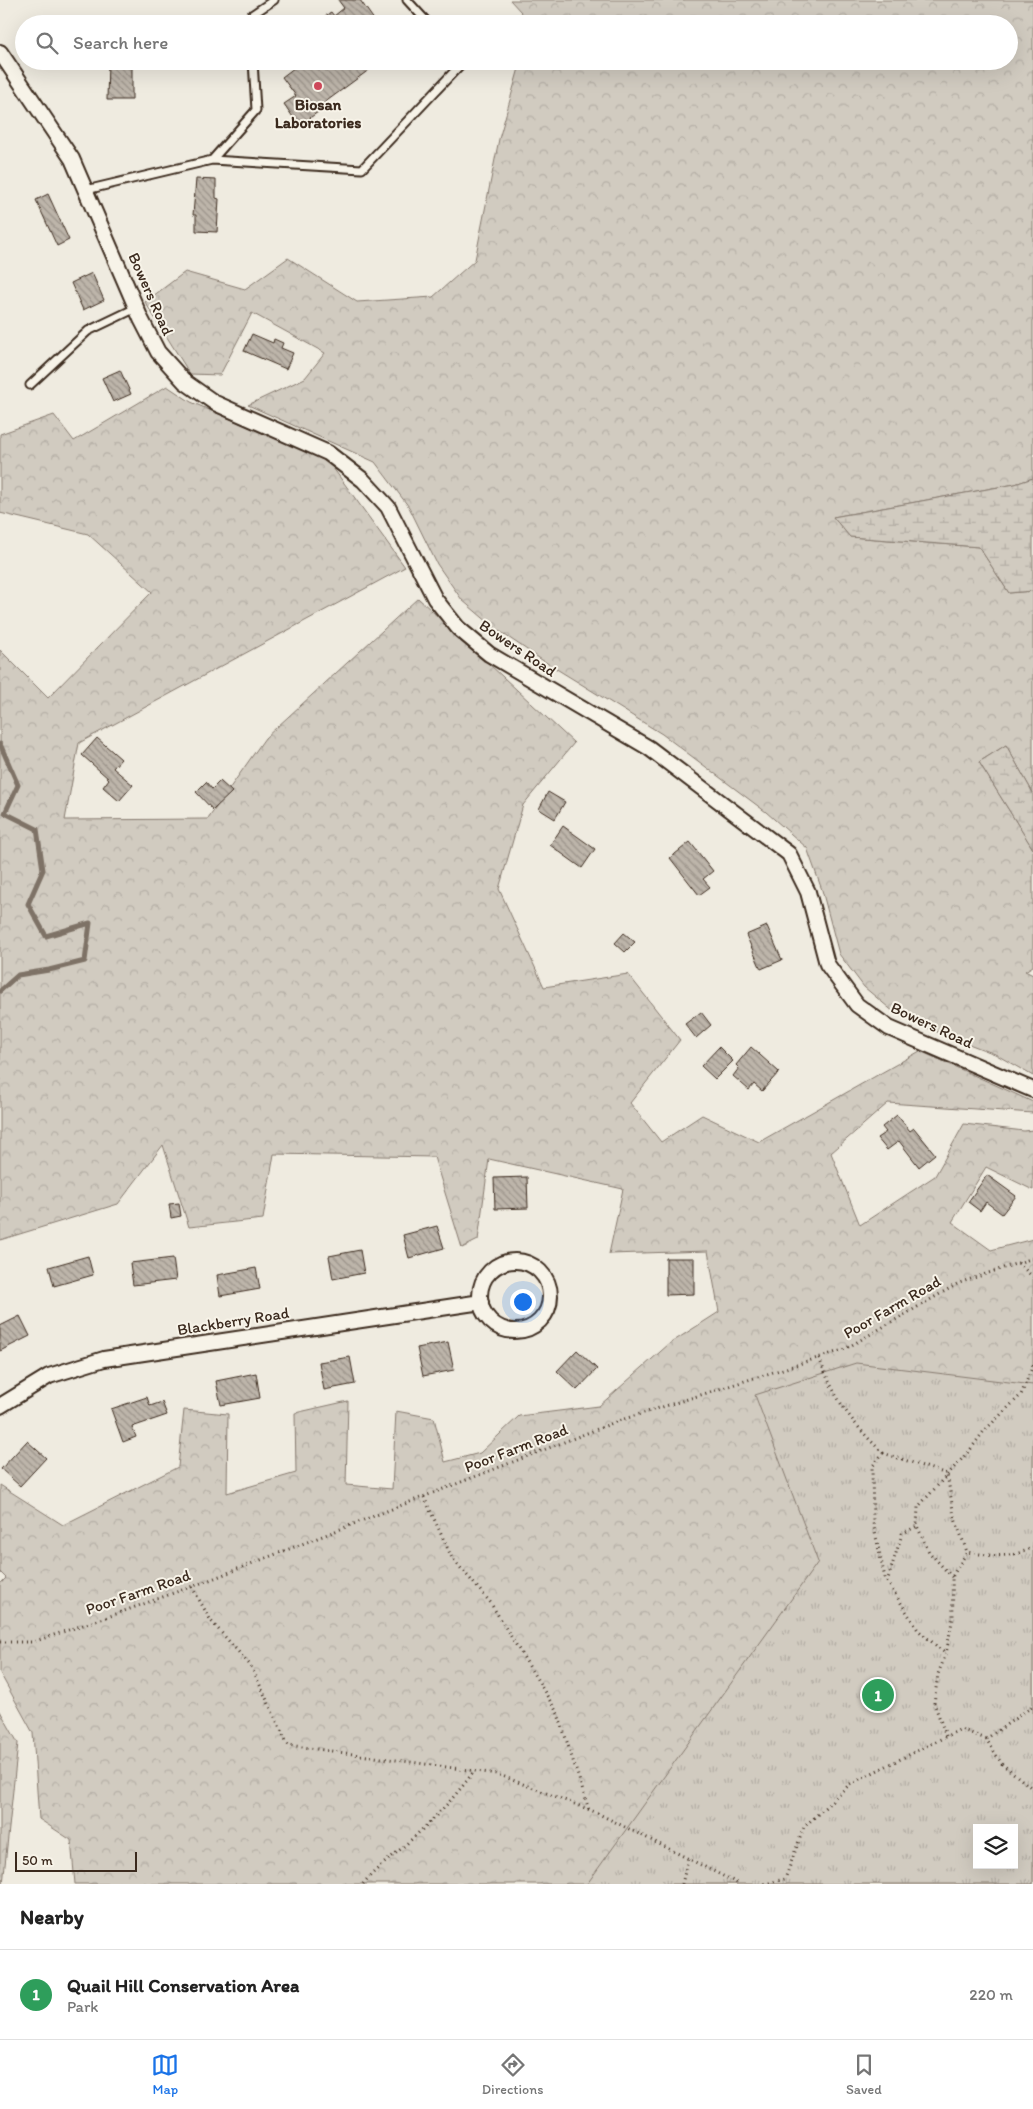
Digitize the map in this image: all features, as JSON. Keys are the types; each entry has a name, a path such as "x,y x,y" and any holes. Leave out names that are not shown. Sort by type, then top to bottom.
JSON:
{"street":[{"name":"Bowers Road","path":"0,52 72,160 136,308 158,352 185,382 215,403 328,453 363,480 388,507 435,599 458,628 481,648 649,748 789,854 808,892 826,964 857,1005 888,1028 1033,1090"},
{"path":"509,1261 521,1261 533,1266 542,1273 550,1290 550,1302 542,1318 533,1326 522,1330 504,1328 493,1322 485,1313 481,1302 483,1284 489,1273 509,1261"},
{"name":"Blackberry Road","path":"0,1406 49,1376 104,1359 481,1302"}],"lane":[{"path":"252,15 274,0"},
{"path":"407,0 421,15"},
{"path":"212,160 256,110 254,70"},
{"path":"86,190 212,160 362,169 456,70"},
{"path":"30,385 88,331 136,308"}],"path":[{"name":"Poor Farm Road","path":"0,1642 32,1642 192,1587 618,1421 843,1350 959,1283 1033,1258"},
{"path":"1018,1263 1033,1277"},
{"path":"820,1358 832,1389 856,1427 883,1453 947,1474"},
{"path":"952,1577 929,1552 917,1526 918,1506 970,1450 984,1431 1021,1395 1033,1365"},
{"path":"883,1453 872,1467 873,1523 887,1582 918,1630 946,1654"},
{"path":"947,1474 954,1516 967,1552"},
{"path":"424,1497 452,1558 490,1602 558,1714 589,1810"},
{"path":"887,1582 902,1534 917,1526"},
{"path":"967,1552 991,1556 1020,1555 1033,1547"},
{"path":"946,1736 934,1702 938,1674 946,1654 953,1616 952,1577 967,1552"},
{"path":"192,1587 211,1621 251,1666 288,1744 497,1774 589,1810 739,1884"},
{"path":"986,1739 1033,1706"},
{"path":"764,1884 785,1882 804,1828 850,1784 961,1729 986,1739 1002,1764 1033,1789"},
{"path":"363,1884 376,1868 402,1848 440,1812 461,1790 474,1771"},
{"path":"682,1884 688,1859"}],"green space":[{"path":"510,0 1033,0 1033,478 1015,484 833,517 850,537 979,547 1009,593 1033,591 1033,793 1006,745 979,762 1033,849 1033,966 1025,971 1033,975 1033,1076 995,1054 895,1013 864,987 839,954 822,890 807,848 766,812 662,734 542,660 496,629 462,600 437,564 409,507 375,462 248,405 305,378 325,353 252,313 220,375 190,374 145,302 185,272 245,289 288,258 357,302 433,297 475,260 499,139 518,70 1018,70 1018,15 524,15"},
{"path":"167,386 191,402 328,461 405,567 79,743 65,820 208,819 265,738 418,598 574,743 523,805 499,889 544,987 628,974 680,1040 630,1103 661,1142 702,1115 759,1142 920,1051 1033,1102 1033,1113 888,1103 831,1153 860,1225 935,1176 964,1124 1024,1131 1033,1130 1033,1190 986,1167 952,1222 991,1250 1033,1239 1033,1884 75,1884 71,1840 39,1819 33,1733 0,1673 0,1584 6,1578 0,1572 0,1485 63,1525 178,1467 184,1410 228,1414 227,1493 296,1473 295,1413 348,1401 346,1485 392,1489 396,1411 434,1418 445,1462 480,1453 519,1416 599,1406 669,1344 719,1312 708,1251 609,1254 623,1189 489,1159 478,1240 462,1248 434,1157 274,1154 263,1219 189,1227 163,1145 118,1204 0,1240 0,650 48,698 152,592 88,534 0,513 0,434 54,415 74,441"},
{"path":"1033,478 1033,591 1009,593 979,547 850,537 833,517 1015,484"},
{"path":"1006,745 1033,793 1033,849 979,762"},
{"path":"856,1363 1033,1385 1033,1884 587,1884 818,1562 755,1395"},
{"path":"0,1711 18,1743 3,1884 0,1884"}],"building":[{"path":"338,0 360,0 371,15 335,15 344,8"},
{"path":"108,70 132,70 132,100 107,100"},
{"name":"Biosan Laboratories","path":"291,70 369,70 324,103 326,106 299,126 284,104 296,96 282,77"},
{"path":"196,179 216,180 216,198 219,199 217,232 196,231 196,215 193,215"},
{"path":"48,194 69,240 57,246 36,200"},
{"path":"92,273 104,300 83,310 71,283"},
{"path":"252,334 273,343 274,339 283,343 281,348 293,353 286,369 244,351"},
{"path":"120,370 131,394 113,402 102,378"},
{"path":"97,738 121,759 113,768 133,785 119,801 103,787 109,779 82,755"},
{"path":"220,781 232,792 213,810 196,792 206,782 212,789"},
{"path":"548,792 565,802 555,819 539,809"},
{"path":"563,826 595,849 582,868 550,845"},
{"path":"690,842 713,871 703,879 710,887 699,895 670,858"},
{"path":"767,926 782,960 761,969 746,935"},
{"path":"624,933 635,942 625,952 615,943"},
{"path":"701,1012 711,1025 696,1038 685,1024"},
{"path":"719,1047 733,1061 715,1079 701,1066"},
{"path":"751,1047 779,1072 762,1091 754,1084 749,1090 733,1076 739,1068 736,1065"},
{"path":"897,1115 910,1131 914,1128 935,1154 919,1167 899,1141 887,1150 877,1138 886,1132 882,1127"},
{"path":"987,1175 1016,1196 1002,1214 986,1202 980,1211 968,1202"},
{"path":"527,1177 528,1208 495,1209 494,1178"},
{"path":"179,1203 181,1216 171,1218 169,1204"},
{"path":"437,1226 444,1248 409,1258 403,1235"},
{"path":"360,1250 364,1273 333,1279 329,1256"},
{"path":"88,1256 93,1275 54,1286 49,1267"},
{"path":"173,1258 176,1280 133,1285 130,1263"},
{"path":"666,1258 694,1258 694,1294 666,1295"},
{"path":"256,1268 260,1289 220,1296 217,1275"},
{"path":"20,1316 30,1336 0,1351 0,1326"},
{"path":"448,1342 454,1370 423,1376 417,1348"},
{"path":"577,1350 597,1369 577,1390 557,1371"},
{"path":"350,1357 355,1384 324,1390 319,1362"},
{"path":"256,1373 260,1398 221,1405 216,1381"},
{"path":"147,1397 150,1406 162,1402 167,1415 132,1427 136,1437 123,1442 111,1409"},
{"path":"27,1441 46,1458 20,1486 1,1469"}],"waterway":[{"path":"0,744 18,785 5,813 37,829 43,870 28,904 46,936 90,923 85,961 18,975 0,991"}],"place":[{"name":"Biosan Laboratories","path":"318,86"},
{"name":"Quail Hill Conservation Area","path":"878,1695"}]}
